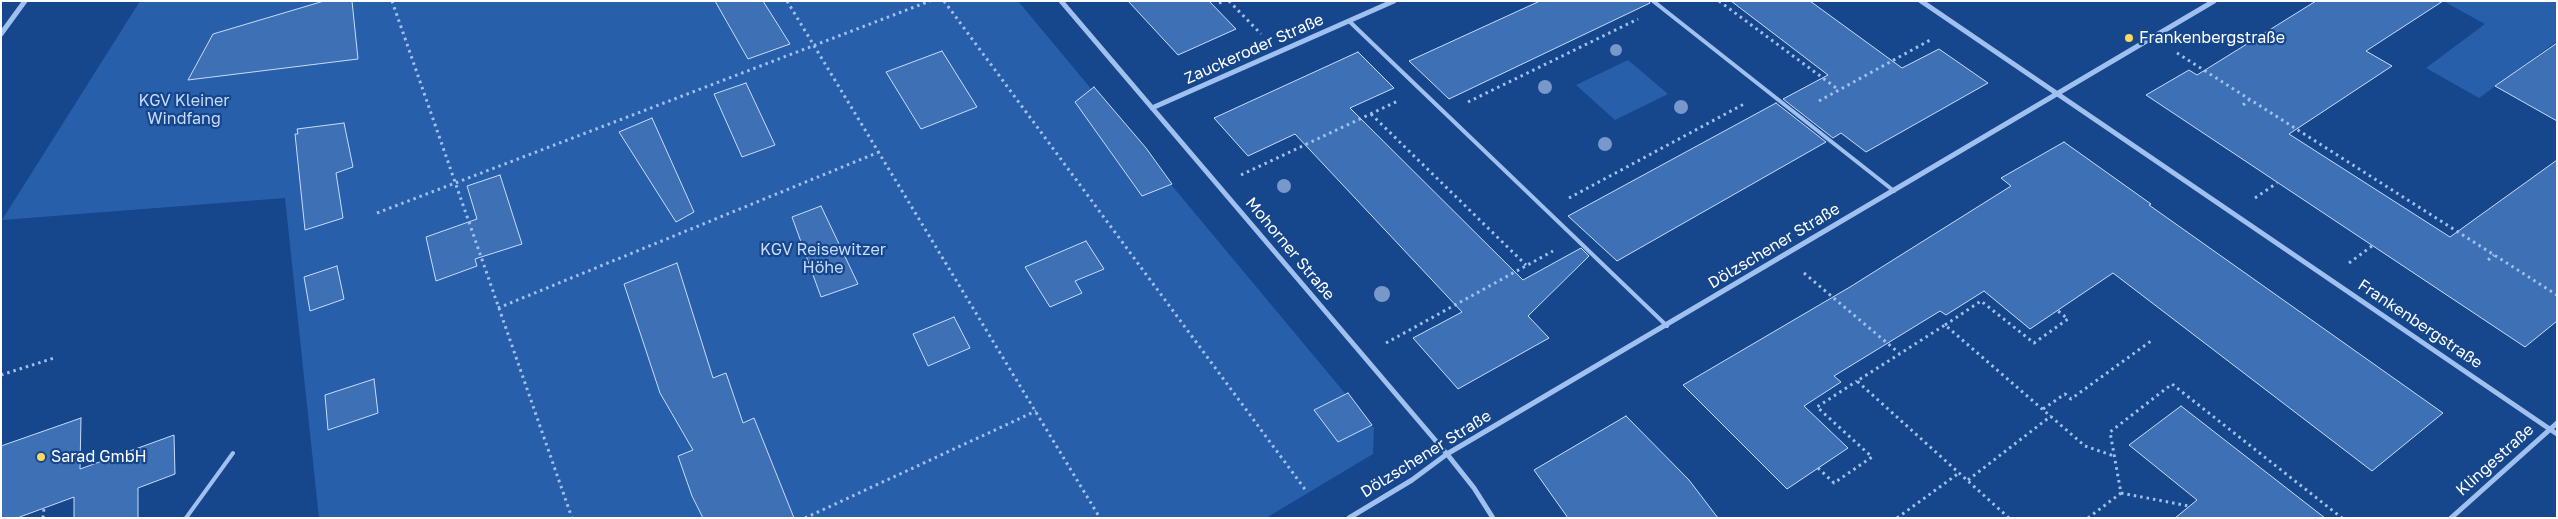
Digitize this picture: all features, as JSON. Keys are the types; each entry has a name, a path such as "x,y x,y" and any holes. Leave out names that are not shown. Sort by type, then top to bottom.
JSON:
{"street":[{"path":"1,34 25,1"},
{"name":"Mohorner Straße","path":"1061,1 1447,454 1474,488 1493,518"},
{"name":"Zauckeroder Straße","path":"1152,108 1394,1"},
{"name":"Frankenbergstraße","path":"1921,1 2557,434"},
{"name":"Dölzschener Straße","path":"1349,518 1412,480 1447,454 2214,1"},
{"name":"Klingestraße","path":"2451,518 2557,423"}],"lane":[{"path":"1653,1 1894,191"},
{"path":"1349,21 1666,326"},
{"path":"186,518 233,453"}],"path":[{"path":"392,1 454,184 572,518"},
{"path":"787,1 1100,518"},
{"path":"377,213 815,47 930,1"},
{"path":"944,1 1308,492"},
{"path":"1219,3 1224,1"},
{"path":"1229,1 1279,52"},
{"path":"1719,1 1839,90"},
{"path":"1445,113 1661,7"},
{"path":"1795,114 1957,26"},
{"path":"2153,38 2557,295"},
{"path":"1218,186 1421,90"},
{"path":"1547,210 1767,92"},
{"path":"2243,104 2249,100"},
{"path":"1371,114 1526,265"},
{"path":"498,308 879,152"},
{"path":"1363,356 1575,238"},
{"path":"2488,260 2494,255"},
{"path":"1783,256 1899,352"},
{"path":"1818,468 1834,483 1872,457 1817,407 1899,352 1981,301 2034,343 2068,319 2058,311"},
{"path":"1945,325 2086,446 2114,456"},
{"path":"2043,409 2065,394 2071,399 2151,341"},
{"path":"1,375 54,358"},
{"path":"1857,381 2009,518"},
{"path":"2121,493 2110,432 2172,384 2342,518"},
{"path":"805,518 1036,410"},
{"path":"1968,480 2051,416"},
{"path":"1897,518 1959,473"},
{"path":"2088,518 2121,493 2189,506"},
{"path":"43,518 44,508"}],"green space":[{"name":"KGV Reisewitzer Höhe","path":"140,1 1018,1 1374,428 1373,454 1266,518 319,518 285,198 2,220"},
{"path":"2443,1 2557,1 2557,41 2479,98 2426,68 2485,24"},
{"path":"1628,60 1668,94 1615,120 1576,85"}],"building":[{"path":"324,1 352,1 358,59 188,80 213,34"},
{"path":"715,1 763,1 790,44 748,59"},
{"path":"1128,1 1209,1 1236,29 1178,55"},
{"path":"1540,1 1649,1 1650,3 1449,99 1409,61"},
{"path":"1731,1 1810,1 1902,68 1939,49 1988,83 1866,152 1841,133 1833,138 1783,99 1828,75"},
{"path":"2316,1 2443,1 2366,51 2392,66 2289,134 2450,237 2557,160 2557,321 2525,347 2146,95 2189,70 2197,75"},
{"path":"2557,43 2557,121 2495,86"},
{"path":"942,51 977,107 921,129 886,72"},
{"path":"1358,52 1394,88 1350,108 1523,280 1581,248 1589,256 1528,316 1549,338 1458,389 1413,338 1462,312 1295,134 1248,156 1214,118"},
{"path":"746,83 775,145 742,157 714,94"},
{"path":"1094,87 1146,148 1172,184 1142,196 1075,102"},
{"path":"1776,103 1826,142 1617,261 1568,216"},
{"path":"652,118 694,212 676,222 619,132"},
{"path":"344,123 353,167 336,173 343,218 305,230 295,134 298,134 297,129"},
{"path":"2064,142 2151,204 2149,205 2443,413 2372,471 2113,273 2030,329 1984,291 1946,315 1940,311 1834,376 1841,382 1804,406 1848,448 1787,489 1683,385 1850,287 2011,186 2001,178"},
{"path":"500,175 522,244 475,259 477,266 436,281 426,237 477,219 467,186"},
{"path":"821,206 858,284 821,297 792,217"},
{"path":"1086,241 1104,269 1075,281 1082,293 1050,307 1025,267"},
{"path":"677,263 713,378 726,373 743,423 754,418 794,518 703,518 692,496 678,456 693,450 660,393 624,284"},
{"path":"337,266 344,299 310,311 304,277"},
{"path":"954,317 970,348 928,366 913,334"},
{"path":"374,379 378,413 328,430 325,395"},
{"path":"1348,393 1372,425 1338,442 1314,410"},
{"path":"2181,406 2325,518 2175,518 2197,500 2129,445"},
{"path":"1626,416 1689,480 1718,518 1568,518 1534,470"},
{"name":"Sarad GmbH","path":"81,418 80,469 174,435 175,474 138,488 138,518 74,518 74,497 17,518 1,518 1,446"}],"place":[{"name":"Frankenbergstraße","path":"2129,38"},
{"name":"Sarad GmbH","path":"41,457"}],"park label":[{"name":"KGV Kleiner Windfang","path":"184,110"}]}
